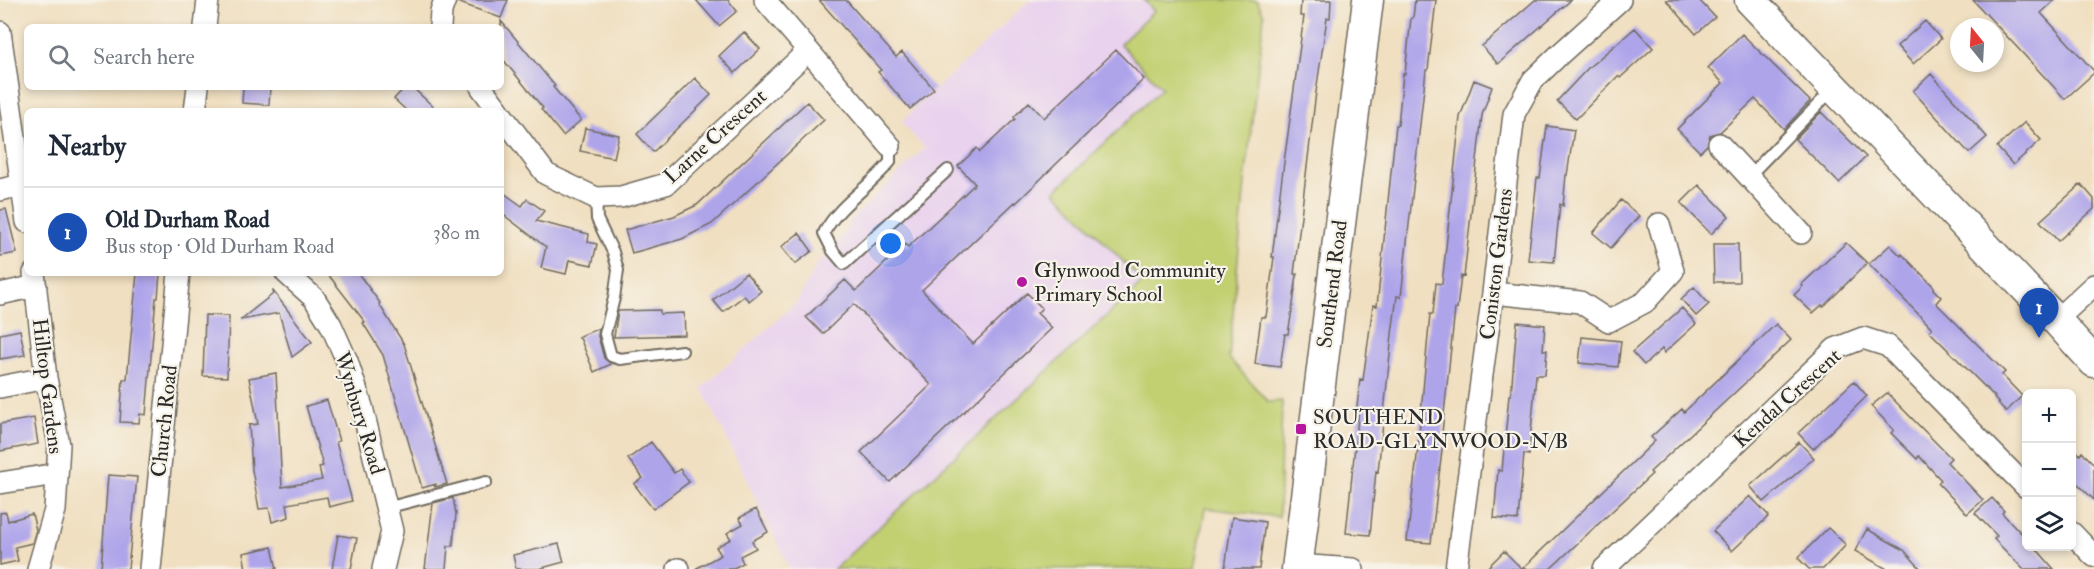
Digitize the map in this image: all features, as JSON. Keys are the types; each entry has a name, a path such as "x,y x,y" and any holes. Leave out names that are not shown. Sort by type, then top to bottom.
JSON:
{"street":[{"path":"205,24 208,0"},
{"path":"440,24 441,10 445,0"},
{"path":"765,0 890,146"},
{"name":"Southend Road","path":"1297,567 1368,0"},
{"name":"Coniston Gardens","path":"1456,569 1493,293 1514,114 1533,80 1620,0"},
{"path":"1750,0 2094,362"},
{"path":"0,32 5,99 24,200"},
{"name":"Larne Crescent","path":"596,198 621,197 666,184 808,51"},
{"path":"195,108 198,90"},
{"path":"483,90 497,108"},
{"path":"504,117 546,174 596,198"},
{"path":"1719,144 1802,233"},
{"path":"0,190 22,185"},
{"path":"1493,293 1580,302 1609,321 1645,302 1673,271 1659,224"},
{"name":"Church Road","path":"150,569 179,276"},
{"name":"Wynbury Road","path":"289,276 314,298 331,325 347,362 362,407 392,531 383,569"},
{"path":"0,294 35,280"},
{"name":"Hilltop Gardens","path":"35,280 46,378 58,445 56,510 38,569"},
{"path":"2056,320 2094,285"},
{"name":"Kendal Crescent","path":"1604,569 1835,349 1863,338 1888,346 2022,483"},
{"path":"0,387 46,378"},
{"path":"0,483 57,474"},
{"path":"2076,537 2094,556"},
{"path":"1297,567 1353,569"}],"lane":[{"path":"1749,176 1833,89"},
{"path":"890,146 890,162 831,219 824,233 833,251 844,264 948,170"},
{"path":"596,198 597,219 613,252 618,270 605,334 611,356 620,359 682,351"},
{"path":"386,508 486,482"}],"shaded area":[{"name":"Glynwood Community Primary School","path":"1030,0 1257,0 1264,15 1245,182 1229,358 1268,402 1282,401 1279,517 1205,508 1195,569 790,569 702,388 797,302 818,262 833,251 853,217 925,148 901,122"}],"green space":[{"path":"1144,0 1257,0 1264,15 1245,182 1229,358 1268,402 1282,401 1279,517 1205,508 1195,569 834,569 1143,282 1055,191 1162,88 1120,44 1154,11"}],"building":[{"path":"457,0 508,0 501,18 457,2"},
{"path":"696,0 728,0 737,11 719,26"},
{"path":"819,0 846,0 896,57 902,52 934,89 910,109 878,72 881,70"},
{"path":"1301,0 1331,0 1330,18 1327,18 1316,92 1294,274 1297,274 1293,304 1280,367 1255,364 1261,317 1266,317 1274,257 1272,257 1280,192 1304,16 1300,16"},
{"path":"1415,0 1436,0 1401,297 1397,296 1392,334 1370,535 1346,533 1360,379 1363,380 1373,305 1377,306 1396,125 1398,125 1403,74 1405,74"},
{"path":"1535,0 1571,0 1498,64 1482,46"},
{"path":"1666,0 1699,0 1715,17 1696,34"},
{"path":"1973,0 2055,0 2041,13 2094,73 2065,99 2004,33 2004,18 1990,18"},
{"path":"1925,21 1941,39 1913,64 1897,46"},
{"path":"504,25 581,120 563,136 541,109 543,108 504,61"},
{"path":"1635,28 1653,48 1620,78 1618,76 1576,119 1557,101 1588,68"},
{"path":"744,32 760,49 735,73 719,56"},
{"path":"1742,34 1810,101 1784,129 1755,99 1720,132 1710,135 1707,145 1700,152 1677,129 1723,83 1708,68"},
{"path":"1116,50 1144,79 922,290 973,344 1027,293 1042,308 1037,313 1052,328 890,482 861,452 931,385 854,304 823,334 806,317 845,280 856,291 905,244 908,247 975,184 958,166 977,148 980,152 1015,119 1014,117 1029,102 1044,118"},
{"path":"1931,74 1987,137 1969,153 1913,91"},
{"path":"695,78 711,95 653,152 637,134"},
{"path":"1474,80 1492,87 1482,115 1464,277 1461,276 1457,309 1455,309 1431,543 1407,541 1430,314 1433,314 1436,283 1442,284 1460,117"},
{"path":"243,90 270,90 269,105 242,103"},
{"path":"402,90 415,90 435,108 404,108 394,99"},
{"path":"807,102 824,120 712,224 682,239 632,253 625,230 674,216 697,205"},
{"path":"1821,112 1866,157 1839,183 1795,139"},
{"path":"2025,122 2041,140 2013,165 1997,147"},
{"path":"1547,126 1574,130 1563,206 1560,204 1554,262 1528,260 1537,178 1540,178"},
{"path":"585,128 619,135 614,158 580,151"},
{"path":"2081,184 2094,199 2094,209 2058,241 2040,221"},
{"path":"1699,185 1729,216 1711,234 1681,203"},
{"path":"504,193 522,206 527,199 544,211 536,221 589,234 588,242 597,244 592,265 569,260 566,274 541,268 546,247 504,215"},
{"path":"1621,200 1639,216 1611,248 1593,233"},
{"path":"6,209 17,253 0,256 0,210"},
{"path":"799,233 812,251 795,264 781,247"},
{"path":"1846,243 1867,263 1823,307 1822,305 1813,313 1794,295 1803,286 1801,285"},
{"path":"1713,244 1738,244 1739,282 1714,282"},
{"path":"1890,245 1901,256 1902,254 1941,297 1936,303 2005,372 2002,375 2022,396 2006,412 1995,397 1929,331 1932,328 1869,264"},
{"path":"746,273 761,291 749,301 744,296 723,312 713,300"},
{"path":"137,276 160,276 146,415 140,414 139,423 120,422 123,379 127,379"},
{"path":"329,276 360,276 380,303 404,344 447,484 422,488 383,355 363,323 365,322"},
{"path":"1694,287 1709,304 1696,316 1681,299"},
{"path":"273,291 312,342 292,357 279,313 240,320 273,294"},
{"path":"1682,308 1696,324 1664,353 1662,349 1644,365 1632,352"},
{"path":"660,310 660,314 684,313 685,335 614,337 618,311"},
{"path":"205,315 229,316 227,377 203,376"},
{"path":"1517,322 1545,325 1543,350 1547,350 1545,375 1536,375 1529,455 1524,454 1518,520 1494,518 1498,470 1502,471 1509,395 1511,395"},
{"path":"1776,324 1791,340 1550,569 1522,569 1655,441 1651,437 1682,409 1684,412"},
{"path":"599,328 598,336 604,358 611,364 594,372 578,337"},
{"path":"20,330 25,355 0,359 0,334"},
{"path":"1582,337 1621,341 1618,367 1579,363"},
{"path":"276,373 282,487 322,480 319,467 323,466 306,406 327,400 352,501 329,507 327,497 287,504 289,517 272,522 269,508 259,509 252,470 249,425 258,424 249,378"},
{"path":"1854,381 1867,396 1813,449 1798,433"},
{"path":"1887,393 1951,458 1947,462 1983,500 1967,514 1938,483 1941,480 1919,456 1917,459 1891,433 1894,430 1871,406"},
{"path":"34,418 38,444 0,451 0,424"},
{"path":"651,442 674,473 680,469 689,482 653,509 634,484 643,478 628,459"},
{"path":"1799,442 1814,458 1764,502 1750,486"},
{"path":"2076,450 2080,455 2082,452 2094,464 2094,500 2076,482"},
{"path":"108,475 137,477 128,569 101,569"},
{"path":"1750,496 1769,516 1732,551 1713,531"},
{"path":"453,498 456,514 453,546 448,546 446,569 425,569 433,503"},
{"path":"1992,498 2004,511 2002,513 2022,534 2022,551 2038,551 2054,569 2023,569 1994,539 1997,536 1975,513"},
{"path":"756,509 768,532 752,541 756,548 740,556 743,563 732,569 695,569 721,555 716,547 731,539 727,533 743,524 739,518"},
{"path":"6,512 8,521 32,514 36,530 32,543 15,547 18,561 0,565 0,513"},
{"path":"1232,517 1265,522 1259,569 1225,569"},
{"path":"1828,528 1846,545 1823,569 1809,569 1798,558"},
{"path":"1867,529 1904,550 1921,569 1887,569 1855,551"},
{"path":"338,535 357,538 351,569 332,569"},
{"path":"559,544 564,562 538,569 516,569 513,555"},
{"path":"272,547 277,569 246,569 243,553"},
{"path":"1504,551 1522,569 1486,569"}],"place":[{"name":"Glynwood Community Primary School","path":"1022,282"},
{"name":"Old Durham Road","path":"2039,338"},
{"name":"SOUTHEND ROAD-GLYNWOOD-N/B","path":"1301,429"}]}
